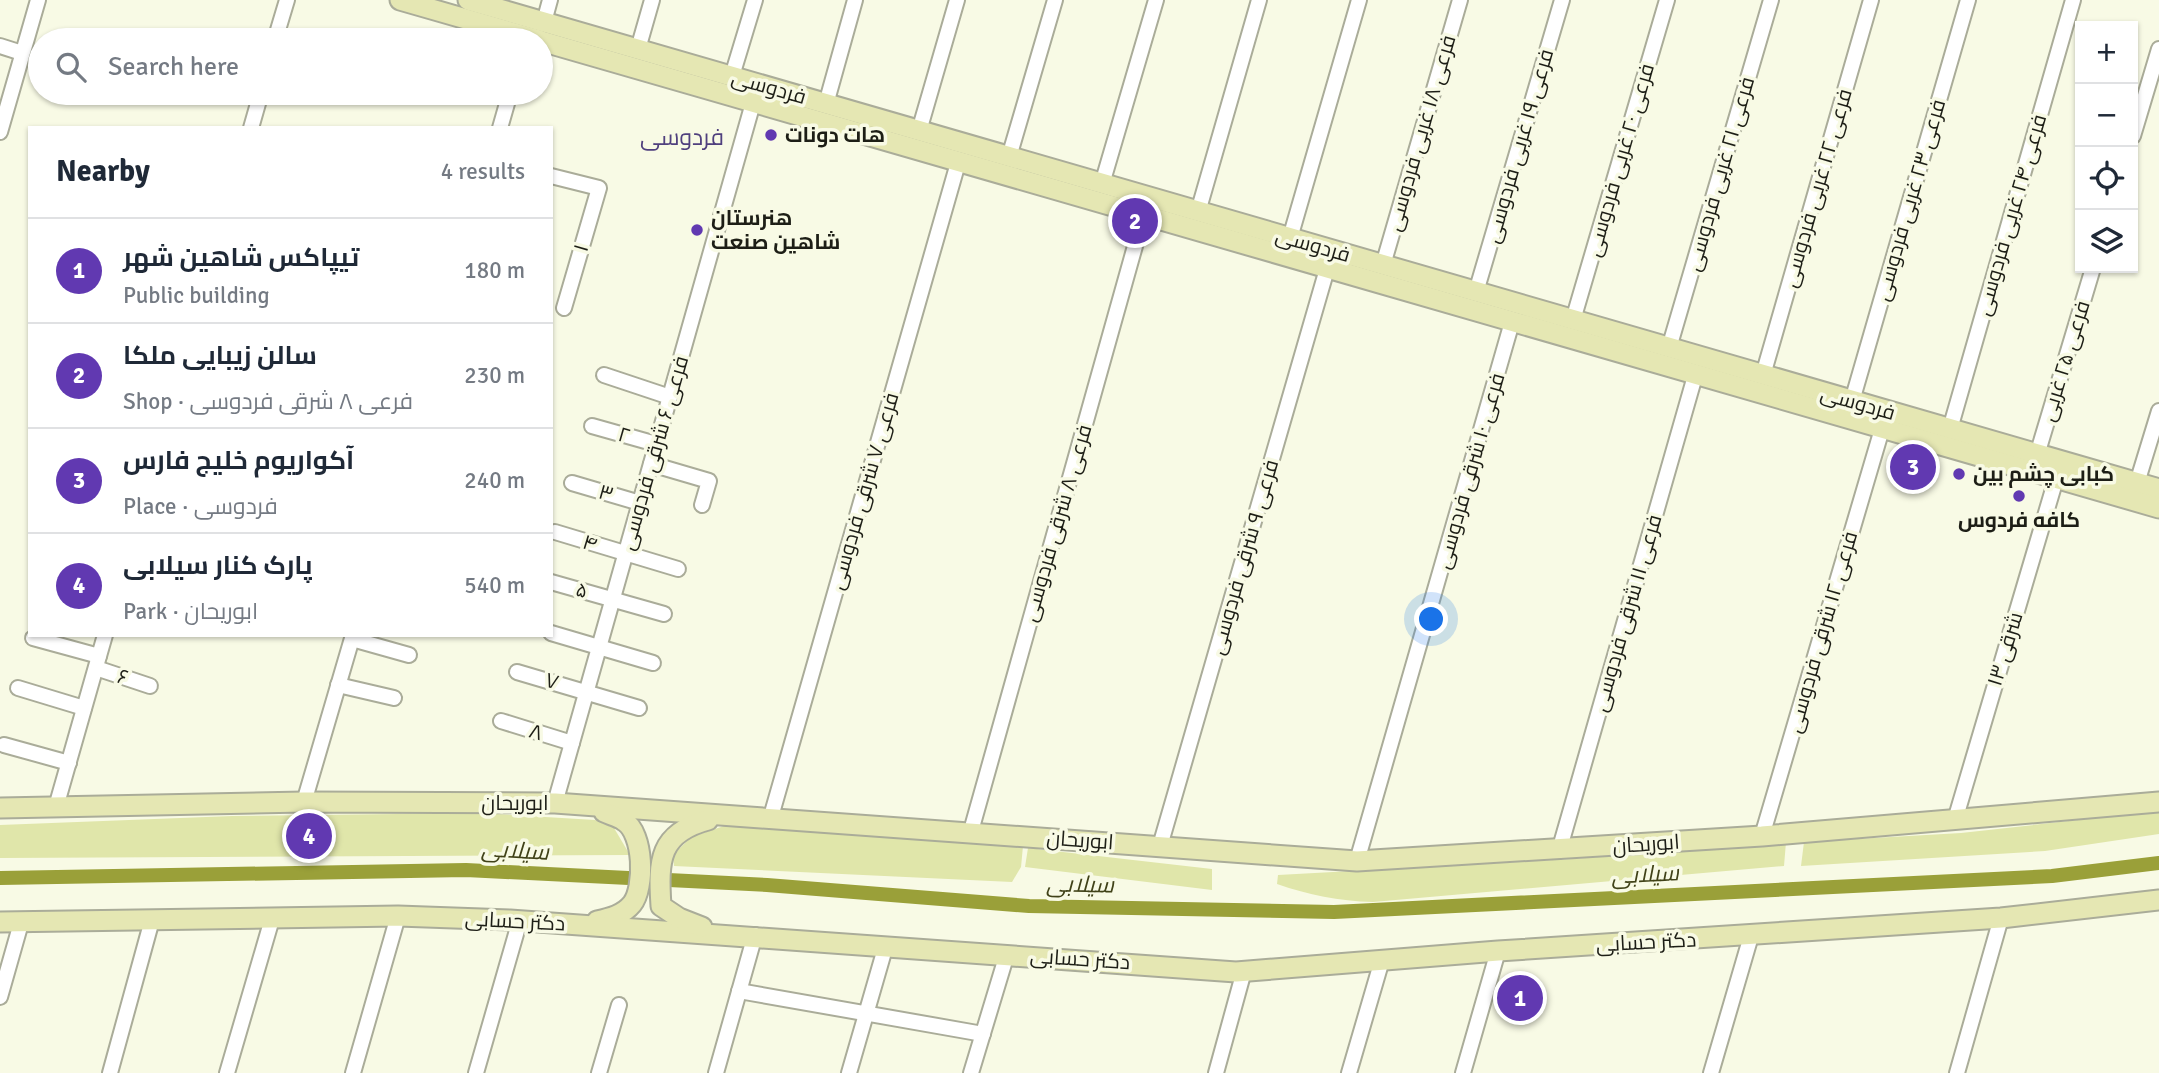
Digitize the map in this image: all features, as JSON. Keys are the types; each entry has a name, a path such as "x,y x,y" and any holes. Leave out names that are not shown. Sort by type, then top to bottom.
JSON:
{"main road":[{"name":"فردوسی","path":"400,0 505,28"},
{"name":"فردوسی","path":"468,0 520,28"},
{"name":"فردوسی","path":"553,38 638,49 1573,320 1695,376 2159,508"},
{"name":"فردوسی","path":"553,42 958,163 1144,214 1512,322 1629,346 1669,348 2159,489"},
{"name":"ابوریحان","path":"0,808 304,802 555,803 1357,861 1762,836 2159,802"},
{"path":"579,925 614,917 631,905 638,895 640,846 626,821 587,805"},
{"path":"719,933 678,918 661,906 665,849 685,826 722,816"},
{"name":"دکتر حسابی","path":"0,922 398,916 520,920 1244,971 1498,951 2001,918 2159,900"}],"street":[{"path":"30,28 38,0"},
{"path":"279,28 287,0"},
{"path":"538,28 550,0"},
{"path":"638,49 652,0"},
{"path":"732,76 755,0"},
{"path":"826,104 855,0"},
{"path":"919,131 957,0"},
{"path":"1009,157 1055,0"},
{"path":"1102,184 1156,0"},
{"path":"1198,212 1259,0"},
{"path":"1290,238 1359,0"},
{"name":"فرعی ۱۸ غربی فردوسی","path":"1383,265 1460,0"},
{"name":"فرعی ۱۹ غربی فردوسی","path":"1476,292 1562,0"},
{"name":"فرعی ۲۰ غربی فردوسی","path":"1573,320 1667,0"},
{"name":"فرعی ۲۱ غربی فردوسی","path":"1669,348 1771,0"},
{"name":"فرعی ۲۲ غربی فردوسی","path":"1763,375 1871,0"},
{"name":"فرعی ۲۳ غربی فردوسی","path":"1852,401 1968,0"},
{"name":"فرعی ۲۴ غربی فردوسی","path":"1950,429 2073,0"},
{"path":"0,132 5,94 28,33"},
{"path":"0,46 22,53"},
{"path":"2138,119 2159,49"},
{"name":"فرعی ۶ شرقی فردوسی","path":"555,803 753,103"},
{"path":"252,126 258,105"},
{"path":"501,126 507,105"},
{"name":"فرعی ۷ شرقی فردوسی","path":"770,820 958,163"},
{"name":"۱","path":"553,176 599,188 564,308"},
{"name":"فرعی ۸ شرقی فردوسی","path":"971,831 1144,214"},
{"name":"فرعی ۹ شرقی فردوسی","path":"1160,846 1327,269"},
{"name":"فرعی ۲۵ غربی","path":"2037,455 2092,273"},
{"name":"فرعی ۱۰ شرقی فردوسی","path":"1357,861 1512,322"},
{"path":"604,375 670,397"},
{"name":"فرعی ۱۱ شرقی فردوسی","path":"1559,850 1695,376"},
{"path":"2137,483 2159,411"},
{"name":"۲","path":"592,426 656,444"},
{"name":"فرعی ۱۲ شرقی فردوسی","path":"1762,836 1882,429"},
{"path":"651,464 709,481 702,505"},
{"name":"۱۳ شرقی","path":"1955,820 2056,479"},
{"name":"۳","path":"572,483 640,503"},
{"name":"۴","path":"555,532 625,554"},
{"path":"625,554 678,569"},
{"name":"۵","path":"553,583 613,599"},
{"path":"613,599 664,614"},
{"path":"553,634 653,663"},
{"path":"56,807 104,637"},
{"path":"304,802 352,637 410,655"},
{"name":"۶","path":"33,638 98,662 150,686"},
{"name":"۷","path":"517,672 587,691"},
{"path":"338,685 394,698"},
{"path":"18,688 85,708"},
{"path":"587,691 639,708"},
{"name":"۸","path":"501,721 572,743"},
{"path":"4,745 69,763"},
{"path":"353,1073 398,916"},
{"path":"1957,1073 2001,918"},
{"path":"227,1073 272,919"},
{"path":"110,1073 152,920"},
{"path":"475,1073 520,920"},
{"path":"0,997 21,923"},
{"path":"716,1073 755,935"},
{"path":"1711,1073 1751,936"},
{"path":"849,1073 886,944"},
{"path":"1463,1073 1498,951"},
{"path":"971,1073 1007,954"},
{"path":"1349,1073 1382,960"},
{"path":"1216,1073 1244,971"},
{"path":"739,991 983,1034"},
{"path":"599,1073 619,1004"}],"green space":[{"path":"2159,811 2159,834 2045,851 1801,866 1804,842 1961,833"},
{"path":"479,813 595,820 614,828 630,855 0,858 0,825 232,816"},
{"path":"724,826 1023,846 1021,867 1012,882 674,866 673,855 691,837"},
{"path":"1786,842 1784,866 1373,902 1324,897 1277,884 1278,875 1572,859"},
{"path":"1028,848 1212,869 1212,890 1025,867"}],"waterway":[{"name":"سیلابی","path":"0,878 466,870 767,885 1029,906 1334,912 2052,876 2159,863"}],"place":[{"name":"هات دونات","path":"771,135"},
{"name":"سالن زیبایی ملکا","path":"1135,221"},
{"name":"هنرستان شاهین صنعت","path":"697,230"},
{"name":"آکواریوم خلیج فارس","path":"1913,467"},
{"name":"کبابی چشم بین","path":"1959,474"},
{"name":"کافه فردوس","path":"2019,496"},
{"name":"پارک کنار سیلابی","path":"309,836"},
{"name":"تیپاکس شاهین شهر","path":"1520,998"}],"district":[{"name":"فردوسی","path":"682,137"}]}
